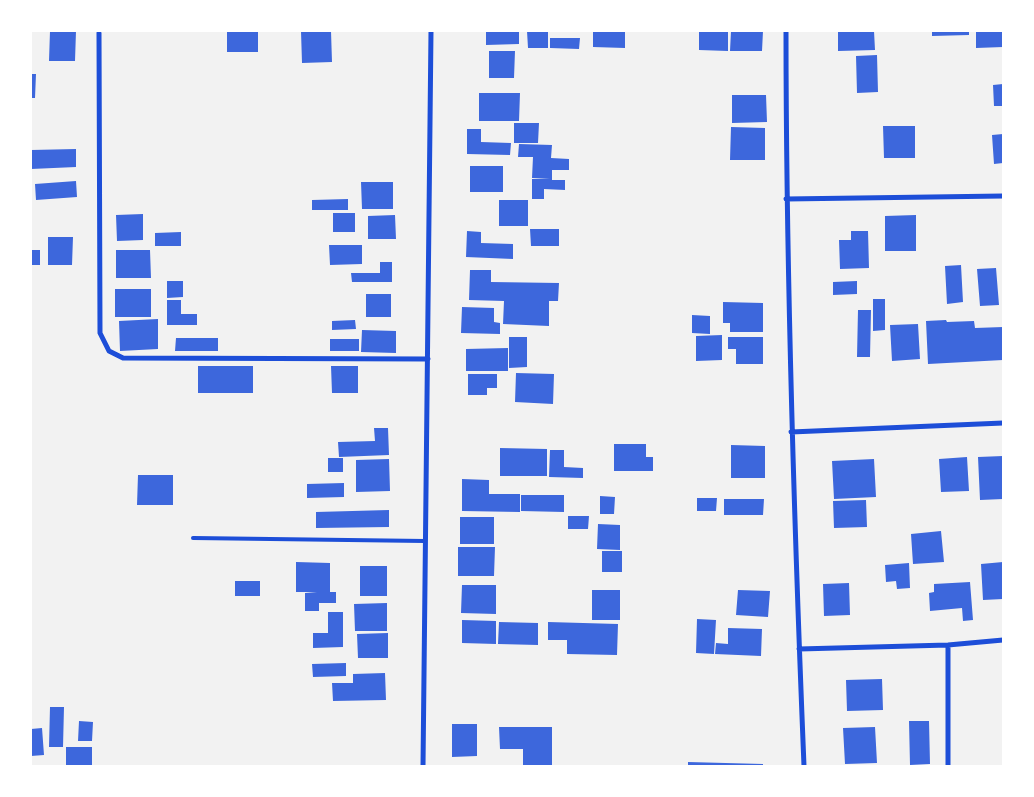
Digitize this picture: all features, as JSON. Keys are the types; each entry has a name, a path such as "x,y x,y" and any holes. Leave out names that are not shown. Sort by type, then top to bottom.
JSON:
{"street":[{"path":"423,766 431,31"},
{"path":"786,31 786,199 791,432 804,766"},
{"path":"99,33 100,333 109,351 123,358 428,359"},
{"path":"786,199 1003,196"},
{"path":"791,432 1003,423"},
{"path":"799,649 948,645 1003,640"},
{"path":"948,645 948,766"}],"lane":[{"path":"193,538 425,541"}],"building":[{"path":"50,31 76,31 75,61 49,61"},
{"path":"227,31 258,31 258,52 227,52"},
{"path":"301,31 331,31 332,62 302,63"},
{"path":"486,31 519,31 519,44 486,45"},
{"path":"527,31 548,31 548,48 528,48"},
{"path":"593,31 625,31 625,48 593,47"},
{"path":"699,31 728,31 728,51 699,50"},
{"path":"731,31 763,31 762,51 730,51"},
{"path":"838,31 874,31 875,50 838,51"},
{"path":"932,31 969,31 969,35 932,36"},
{"path":"976,31 1003,31 1003,47 976,48"},
{"path":"550,38 580,38 579,49 550,48"},
{"path":"489,51 515,51 514,78 489,78"},
{"path":"877,55 878,92 857,93 856,56"},
{"path":"31,74 36,74 35,98 31,98"},
{"path":"1003,84 1003,106 994,106 993,85"},
{"path":"479,93 520,93 519,121 479,121"},
{"path":"732,95 766,95 767,122 732,123"},
{"path":"514,123 539,123 538,143 514,143"},
{"path":"883,126 915,126 915,158 884,158"},
{"path":"731,127 765,128 765,160 730,160"},
{"path":"467,129 481,129 481,142 511,143 510,155 467,154"},
{"path":"1003,134 1003,163 994,164 992,135"},
{"path":"519,144 552,145 551,158 569,159 569,170 552,170 552,180 565,180 565,190 544,189 544,199 532,199 532,179 550,179 532,178 533,157 518,157"},
{"path":"76,149 76,167 31,169 31,150"},
{"path":"470,166 503,166 503,192 470,192"},
{"path":"76,181 77,197 36,200 35,184"},
{"path":"361,182 393,182 393,209 362,209"},
{"path":"348,199 348,210 312,210 312,200"},
{"path":"499,200 528,200 528,226 499,226"},
{"path":"333,213 355,213 355,232 333,232"},
{"path":"143,214 143,240 117,241 116,215"},
{"path":"395,215 396,239 368,239 368,216"},
{"path":"916,215 916,251 885,251 885,216"},
{"path":"530,229 559,229 559,246 531,246"},
{"path":"467,231 481,232 481,243 513,244 513,259 466,257"},
{"path":"851,231 868,231 869,268 840,269 839,240 851,240"},
{"path":"181,232 181,246 155,246 155,233"},
{"path":"48,237 73,237 72,265 48,265"},
{"path":"329,245 362,245 362,264 330,265"},
{"path":"31,250 40,250 40,265 31,265"},
{"path":"116,250 150,250 151,278 116,278"},
{"path":"380,262 392,262 392,282 352,282 351,273 380,273"},
{"path":"961,265 963,302 947,304 945,266"},
{"path":"996,268 999,305 980,306 977,269"},
{"path":"470,270 491,270 491,282 559,283 558,301 549,301 549,326 503,324 504,301 469,300"},
{"path":"167,281 183,281 183,297 167,298"},
{"path":"857,281 857,294 833,295 833,282"},
{"path":"115,289 151,289 151,317 115,317"},
{"path":"366,294 391,294 391,317 366,317"},
{"path":"873,299 885,299 885,330 873,331"},
{"path":"167,300 181,300 181,314 197,314 197,325 167,325"},
{"path":"723,302 763,303 763,332 730,332 730,323 723,323"},
{"path":"462,307 494,308 494,322 500,323 500,334 461,333"},
{"path":"858,310 871,310 870,357 857,357"},
{"path":"692,315 710,316 710,334 692,333"},
{"path":"158,319 158,349 120,351 119,321"},
{"path":"355,320 356,329 332,330 332,321"},
{"path":"946,320 947,322 974,321 975,328 1003,327 1003,360 928,364 926,321"},
{"path":"918,324 920,359 892,361 890,325"},
{"path":"362,330 396,331 396,353 361,352"},
{"path":"722,335 722,360 696,361 696,336"},
{"path":"509,337 527,337 527,367 509,368"},
{"path":"728,337 763,337 763,364 736,364 736,349 728,349"},
{"path":"176,338 218,338 218,351 175,351"},
{"path":"330,339 359,339 359,351 330,351"},
{"path":"508,348 508,371 466,371 466,349"},
{"path":"198,366 253,366 253,393 198,393"},
{"path":"331,366 358,366 358,393 332,393"},
{"path":"516,373 554,374 553,404 515,402"},
{"path":"468,374 497,374 497,388 487,388 487,395 468,395"},
{"path":"374,428 388,428 389,455 339,457 338,442 375,441"},
{"path":"614,444 646,444 646,457 653,457 653,471 614,471"},
{"path":"731,445 765,446 765,478 731,478"},
{"path":"500,448 547,449 547,476 500,476"},
{"path":"550,450 564,450 564,467 583,468 583,478 549,477"},
{"path":"1003,456 1003,499 980,500 978,457"},
{"path":"967,457 969,491 941,492 939,459"},
{"path":"328,458 343,458 343,472 328,472"},
{"path":"389,459 390,491 356,492 356,460"},
{"path":"874,459 876,497 834,499 832,461"},
{"path":"138,475 173,475 173,505 137,505"},
{"path":"462,479 489,480 489,494 520,494 520,512 462,511"},
{"path":"344,483 344,497 307,498 307,484"},
{"path":"521,495 564,495 564,512 521,511"},
{"path":"600,496 615,497 614,514 600,514"},
{"path":"697,498 717,498 716,511 697,511"},
{"path":"724,499 764,499 763,515 724,515"},
{"path":"866,500 867,527 834,528 833,501"},
{"path":"389,510 389,527 316,528 316,512"},
{"path":"568,516 589,516 588,529 568,529"},
{"path":"460,517 494,517 494,544 460,544"},
{"path":"598,524 620,525 620,550 597,549"},
{"path":"941,531 944,562 913,564 911,534"},
{"path":"458,547 495,547 494,576 458,576"},
{"path":"602,551 622,551 622,572 602,572"},
{"path":"296,562 330,563 330,592 336,592 336,603 319,603 319,611 305,611 305,593 317,592 296,592"},
{"path":"1003,562 1003,599 983,600 981,564"},
{"path":"909,563 910,588 897,589 896,581 886,582 885,565"},
{"path":"360,566 387,566 387,596 360,596"},
{"path":"235,581 260,581 260,596 235,596"},
{"path":"970,582 973,620 963,621 962,608 930,611 929,593 934,592 934,584"},
{"path":"849,583 850,615 824,616 823,584"},
{"path":"462,585 496,585 496,614 461,613"},
{"path":"592,590 620,590 620,620 592,620"},
{"path":"738,590 770,591 768,617 736,615"},
{"path":"387,603 387,631 355,631 354,604"},
{"path":"328,612 343,612 343,647 313,648 313,633 328,633"},
{"path":"697,619 716,620 714,654 696,653"},
{"path":"462,620 496,621 496,644 462,643"},
{"path":"499,622 538,623 538,645 498,644"},
{"path":"548,622 618,624 617,655 567,654 567,640 548,640"},
{"path":"728,628 762,629 761,656 715,654 716,643 728,644"},
{"path":"388,633 388,658 358,658 357,634"},
{"path":"346,663 346,676 313,677 312,664"},
{"path":"385,673 386,700 333,701 332,683 353,683 353,674"},
{"path":"882,679 883,710 847,711 846,680"},
{"path":"50,707 64,707 63,747 49,747"},
{"path":"79,721 93,722 92,741 78,741"},
{"path":"909,721 929,721 930,764 910,765"},
{"path":"452,724 477,724 477,756 452,757"},
{"path":"499,727 552,727 552,766 523,766 523,749 500,749"},
{"path":"875,727 877,763 845,764 843,728"},
{"path":"42,728 44,755 31,756 31,729"},
{"path":"66,747 92,747 92,766 66,766"},
{"path":"688,762 763,764 763,766 688,766"}]}
